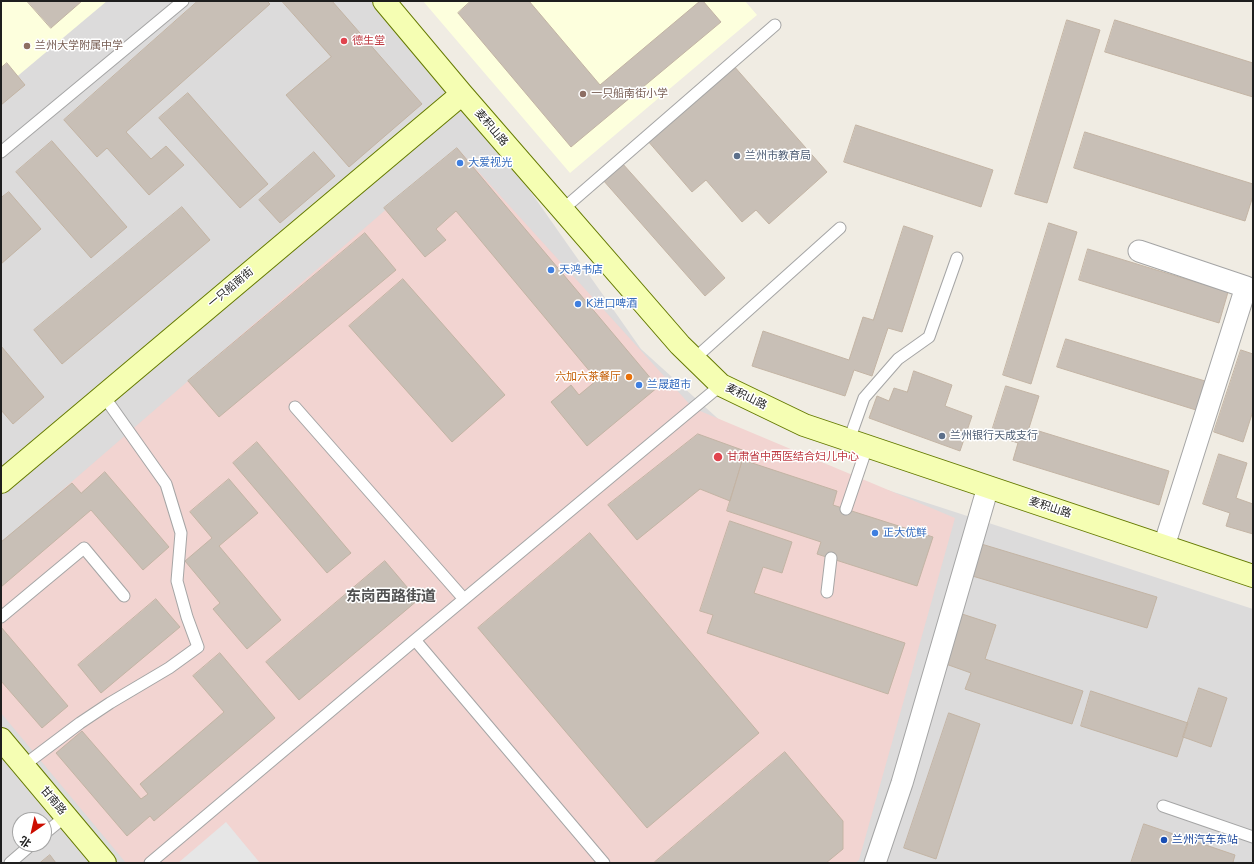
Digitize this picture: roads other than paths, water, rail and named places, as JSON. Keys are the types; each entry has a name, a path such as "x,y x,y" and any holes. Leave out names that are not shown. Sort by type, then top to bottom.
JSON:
{"street":[{"name":"麦积山路","path":"384,1 462,94 680,345 721,385 804,425 1253,576"},
{"name":"一只船南街","path":"1,482 462,94"},
{"path":"1139,251 1246,287 1164,546"},
{"path":"875,863 902,783 988,487"},
{"name":"甘南路","path":"1,739 105,863"}],"lane":[{"path":"1,152 183,1"},
{"path":"562,210 775,25"},
{"path":"694,359 840,228"},
{"path":"846,509 858,443 864,398 898,359 929,337 957,258"},
{"path":"150,863 721,385"},
{"path":"23,766 86,719 169,668 198,648 187,617 178,581 181,533 166,484 103,396"},
{"path":"295,407 464,599"},
{"path":"1,617 84,548 124,596"},
{"path":"828,592 831,558"},
{"path":"415,640 604,863"},
{"path":"1163,806 1253,837"},
{"path":"52,827 66,816"},
{"path":"10,863 23,852"}],"place":[{"name":"德生堂","path":"344,41"},
{"name":"兰州大学附属中学","path":"27,46"},
{"name":"一只船南街小学","path":"583,94"},
{"name":"兰州市教育局","path":"737,156"},
{"name":"大爱视光","path":"460,163"},
{"name":"天鸿书店","path":"551,270"},
{"name":"K进口啤酒","path":"578,304"},
{"name":"六加六茶餐厅","path":"629,377"},
{"name":"兰晟超市","path":"639,385"},
{"name":"兰州银行天成支行","path":"942,436"},
{"name":"甘肃省中西医结合妇儿中心","path":"718,457"},
{"name":"正大优鲜","path":"875,533"},
{"name":"兰州汽车东站","path":"1164,840"}],"district":[{"name":"东岗西路街道","path":"391,597"}]}
